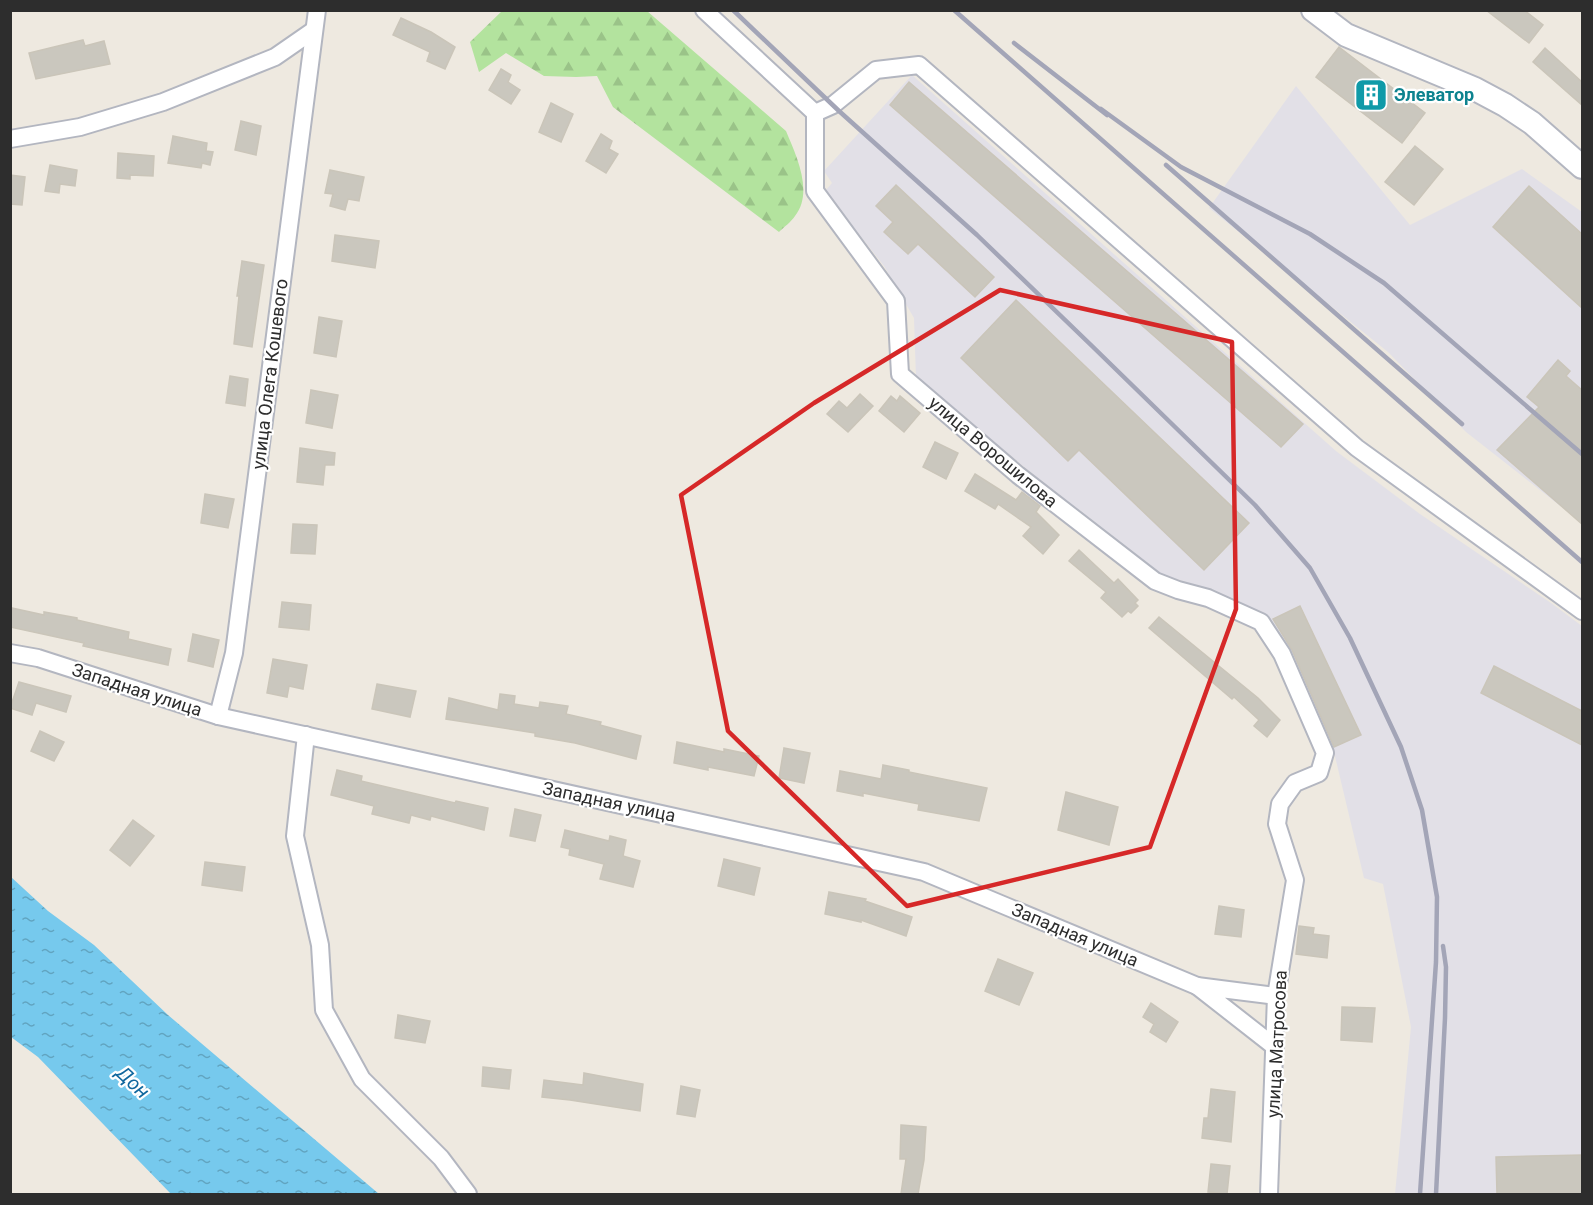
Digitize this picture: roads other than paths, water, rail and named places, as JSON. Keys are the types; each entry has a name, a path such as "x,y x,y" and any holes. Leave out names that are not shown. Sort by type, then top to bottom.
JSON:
{"main road":[{"path":"1313,10 1346,35 1475,89 1505,105 1532,123 1582,167"}],"street":[{"name":"улица Олега Кошевого","path":"218,716 234,653 317,10"},
{"path":"704,10 815,113 833,105 876,70 919,65 1357,448 1582,611"},
{"path":"10,139 80,127 163,102 275,57 315,30"},
{"name":"улица Ворошилова","path":"815,113 816,191 896,301 900,374 1018,475 1155,580 1178,590 1208,598 1261,622 1282,654 1324,753 1319,773 1295,783 1280,804 1277,824"},
{"name":"Западная улица","path":"10,653 38,658 218,716 924,872 1197,986"},
{"path":"306,735 295,836 320,945 324,1010 362,1079 441,1158 468,1194"},
{"name":"улица Матросова","path":"1269,1194 1276,996 1295,880 1277,824"},
{"path":"1197,986 1276,996"},
{"path":"1197,986 1275,1047"}],"water":[{"name":"Дон","path":"11,877 48,911 94,945 168,1015 379,1194 171,1194 38,1057 11,1037"}],"railway":[{"path":"733,10 839,111 977,235 1092,346 1255,505 1310,568 1350,638 1401,747 1422,810 1437,897 1436,962 1420,1194"},
{"path":"954,10 1582,562"},
{"path":"1014,43 1107,115"},
{"path":"1101,109 1181,167 1310,234 1384,283 1582,454"},
{"path":"1166,165 1462,424"},
{"path":"1436,1194 1445,1018 1446,967 1443,946"}],"place":[{"name":"Элеватор","path":"1371,95"}]}
